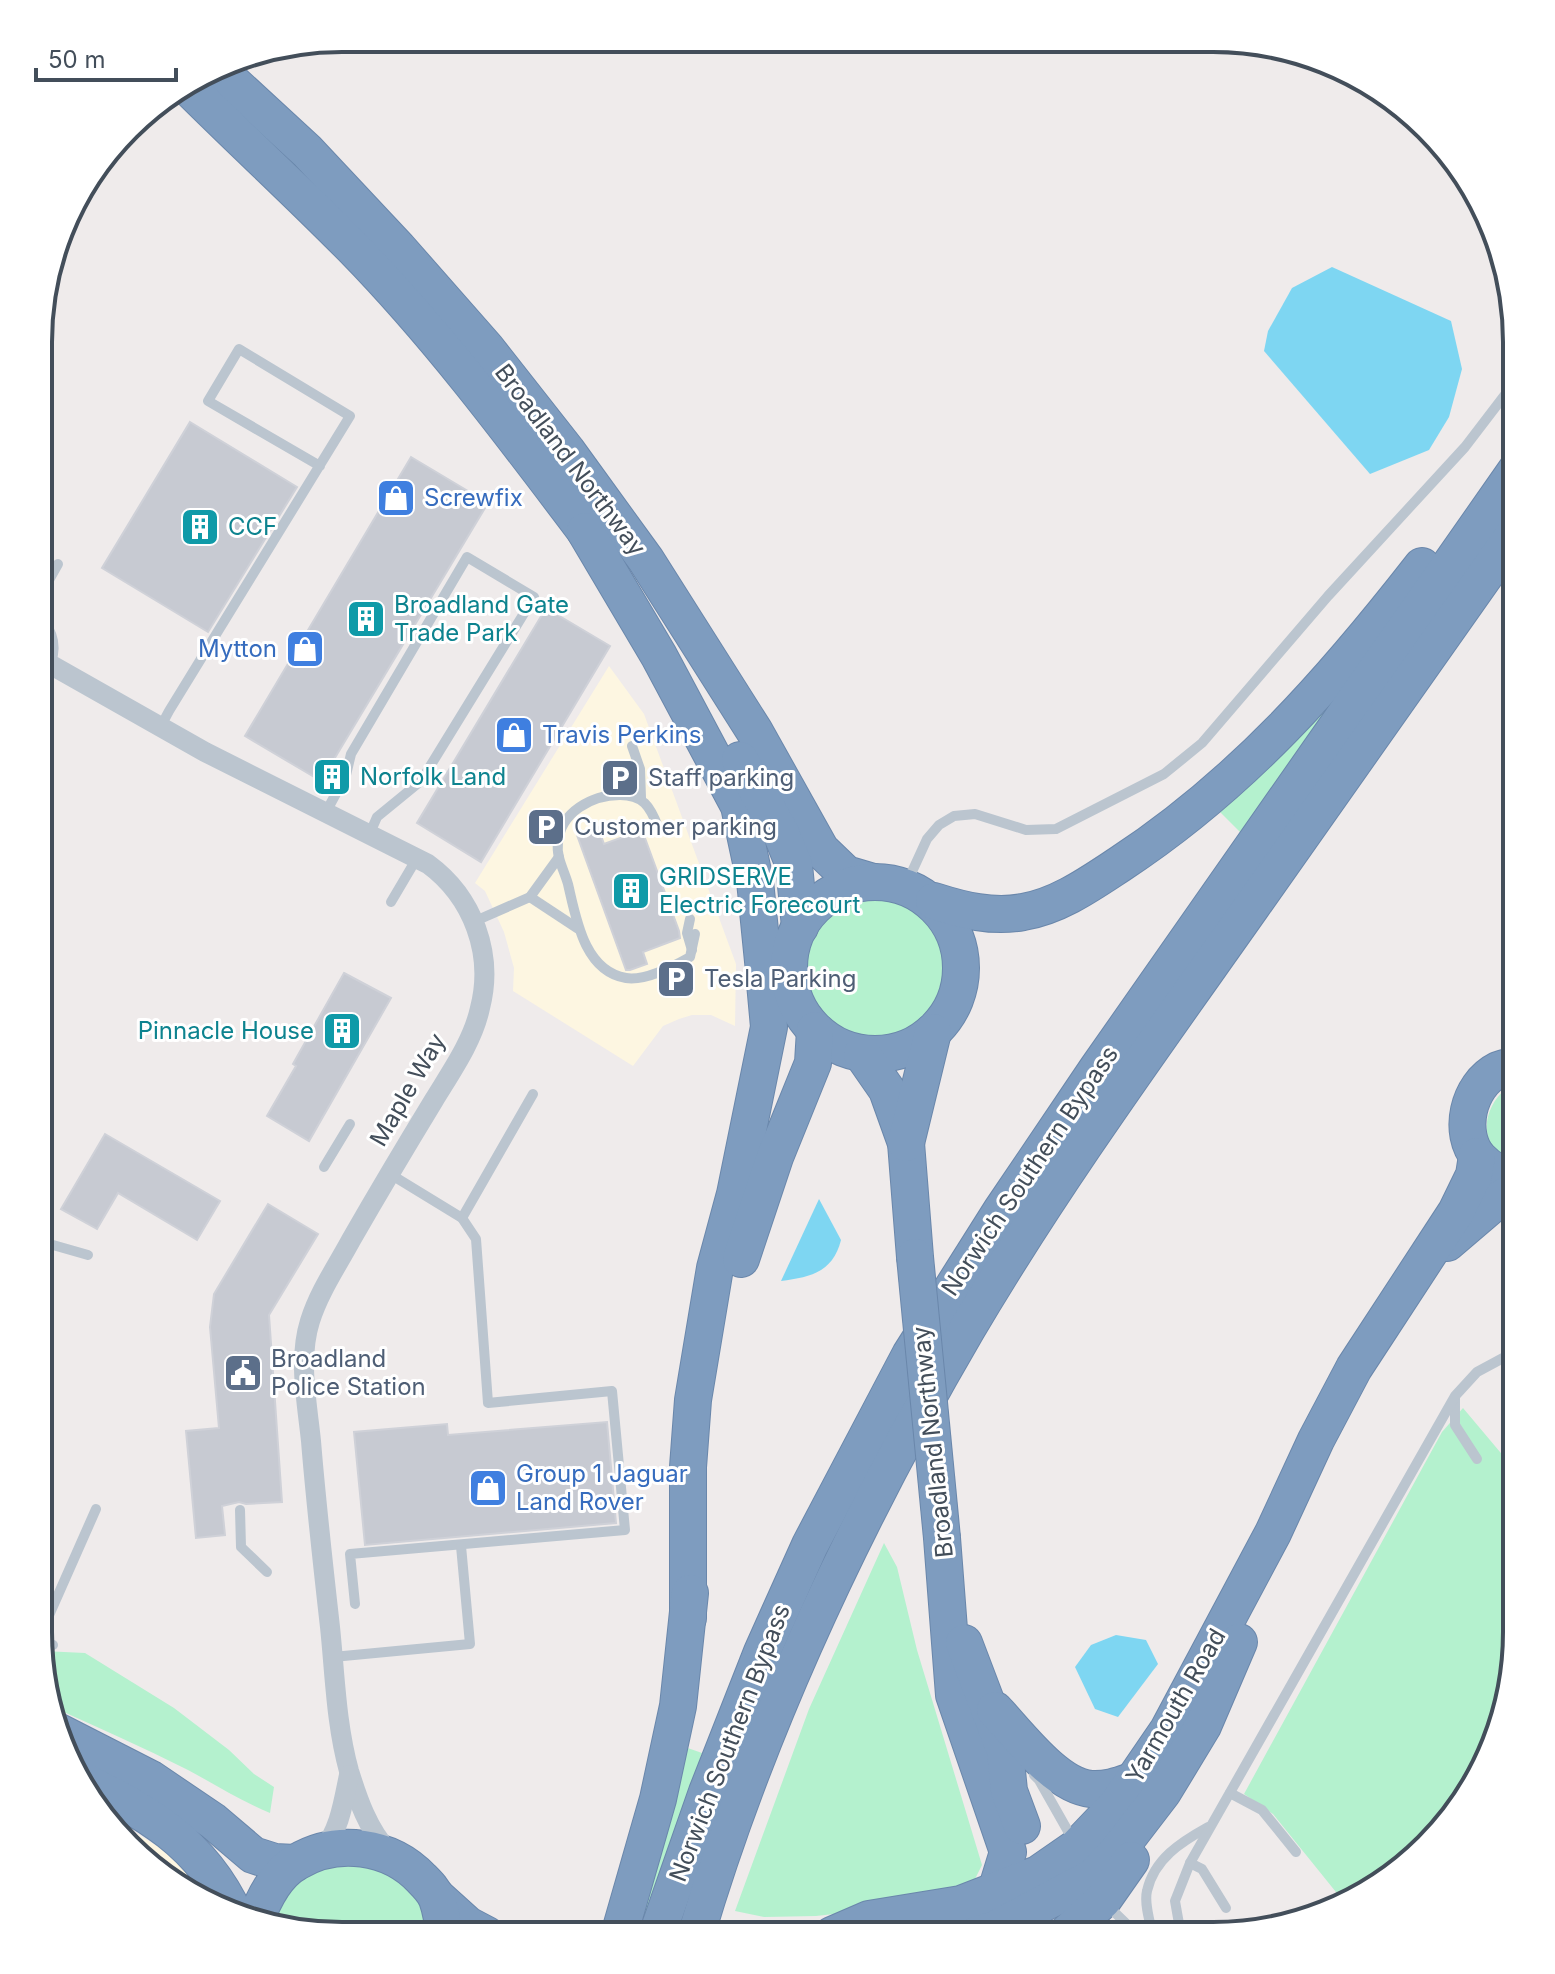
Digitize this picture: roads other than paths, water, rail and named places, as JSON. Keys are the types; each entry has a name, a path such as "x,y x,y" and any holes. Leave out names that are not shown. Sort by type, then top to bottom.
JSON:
{"highway":[{"name":"Broadland Northway","path":"226,76 307,151 398,248 486,348 567,451 654,572 755,732 821,850 846,874 960,909 1021,913 1042,908 1092,882 1207,802 1261,752 1323,687 1392,605 1503,460"},
{"name":"Broadland Northway","path":"193,93 354,249 416,319 512,433 658,627 725,734 781,833 794,865 800,927"},
{"name":"Norwich Southern Bypass","path":"661,1922 698,1815 762,1652 816,1533 910,1355 1001,1211 1097,1069 1503,489"},
{"path":"585,531 666,669 739,806 755,881 763,961 769,1027 735,1194 715,1268 693,1400 687,1507 688,1618"},
{"name":"Norwich Southern Bypass","path":"700,1922 765,1740 823,1605 888,1471 968,1327 1054,1193 1169,1024 1503,550"},
{"path":"844,888 904,890 951,927 959,949 961,972 948,1015 933,1032 900,1051 862,1054 845,1049 815,1030 799,1008 790,981 789,962 800,927 818,903 844,888"},
{"path":"623,1922 658,1799 678,1706 716,1363 737,1272 760,1199 794,1105 813,1063 815,1030"},
{"name":"Broadland Northway","path":"906,1143 933,1032"},
{"name":"Broadland Northway","path":"862,1054 887,1090 906,1143 949,1597 954,1695 1046,1889"},
{"path":"1503,1071 1478,1088 1467,1122 1470,1142 1477,1156 1503,1176"},
{"name":"Yarmouth Road","path":"1046,1889 1116,1806 1168,1730 1273,1533 1354,1368 1456,1212 1474,1175 1477,1156"},
{"name":"Yarmouth Road","path":"1425,1263 1503,1197"},
{"name":"Yarmouth Road","path":"862,1922 1046,1889 1117,1852 1163,1792 1203,1726 1238,1644 1273,1533"},
{"name":"Broadland Northway","path":"949,1597 982,1697 1016,1760 1009,1791 1046,1889"},
{"name":"Broadland Northway","path":"982,1697 1051,1769 1074,1785 1089,1789 1109,1788 1135,1780"},
{"path":"72,1739 151,1779 213,1821 253,1855 275,1862 347,1847 371,1849 394,1857 420,1876 437,1897 465,1922"},
{"path":"98,1789 151,1817 183,1842 211,1872 227,1898"},
{"path":"259,1910 276,1881 308,1857"},
{"path":"1046,1889 1060,1922"},
{"path":"437,1897 442,1922"}],"street":[{"name":"Maple Way","path":"52,672 417,858 446,879 466,904 484,955 480,1011 455,1064 317,1302 305,1346 312,1452 340,1722 350,1771 375,1836 394,1857"},
{"name":"Maple Way","path":"308,1857 339,1825 350,1771"}],"lane":[{"path":"161,726 320,466 350,416 239,349 208,401 320,466"},
{"path":"904,890 927,839 939,825 954,816 975,814 1026,830 1056,829 1164,774 1202,743 1328,596 1465,447 1503,397"},
{"path":"326,812 346,775 351,754 467,557 534,597 421,781 377,817 370,833"},
{"path":"52,575 58,564"},
{"path":"632,746 640,769 641,798 651,809 658,827"},
{"path":"641,798 606,795 570,814 561,827 559,857 577,928 588,949 605,968 626,978 640,977 674,966 690,957 695,934"},
{"path":"473,922 530,897 559,857"},
{"path":"391,902 417,858"},
{"path":"530,897 577,928"},
{"path":"690,919 687,933 692,952"},
{"path":"462,1218 533,1094"},
{"path":"324,1167 350,1124"},
{"path":"355,1604 350,1554 625,1530 612,1391 488,1403 476,1239 462,1218 390,1174"},
{"path":"52,1245 88,1255"},
{"path":"1179,1922 1175,1901 1209,1826 1455,1396 1477,1372 1503,1358"},
{"path":"1455,1396 1455,1425 1477,1459"},
{"path":"52,1609 96,1509"},
{"path":"240,1510 241,1547 267,1572"},
{"path":"333,1657 470,1644 461,1546"},
{"path":"1016,1760 1039,1780 1046,1889 1112,1922"},
{"path":"1230,1793 1262,1810 1296,1852"},
{"path":"1151,1922 1146,1893 1153,1876 1165,1857 1183,1841 1209,1826"},
{"path":"1190,1863 1202,1869 1226,1908"}],"water":[{"path":"1332,267 1451,321 1462,369 1449,417 1429,450 1370,474 1264,351 1268,331 1292,288"},
{"path":"819,1199 841,1240 837,1251 819,1271 781,1281"},
{"path":"1116,1635 1146,1640 1158,1664 1118,1717 1095,1709 1075,1667 1091,1645"}],"place":[{"name":"Screwfix","path":"396,498"},
{"name":"CCF","path":"200,527"},
{"name":"Broadland Gate Trade Park","path":"366,619"},
{"name":"Mytton","path":"305,649"},
{"name":"Travis Perkins","path":"514,735"},
{"name":"Norfolk Land","path":"332,777"},
{"name":"Staff parking","path":"620,778"},
{"name":"Customer parking","path":"546,827"},
{"name":"GRIDSERVE Electric Forecourt","path":"631,891"},
{"name":"Tesla Parking","path":"676,979"},
{"name":"Pinnacle House","path":"342,1031"},
{"name":"Broadland Police Station","path":"243,1373"},
{"name":"Group 1 Jaguar Land Rover","path":"488,1488"}]}
